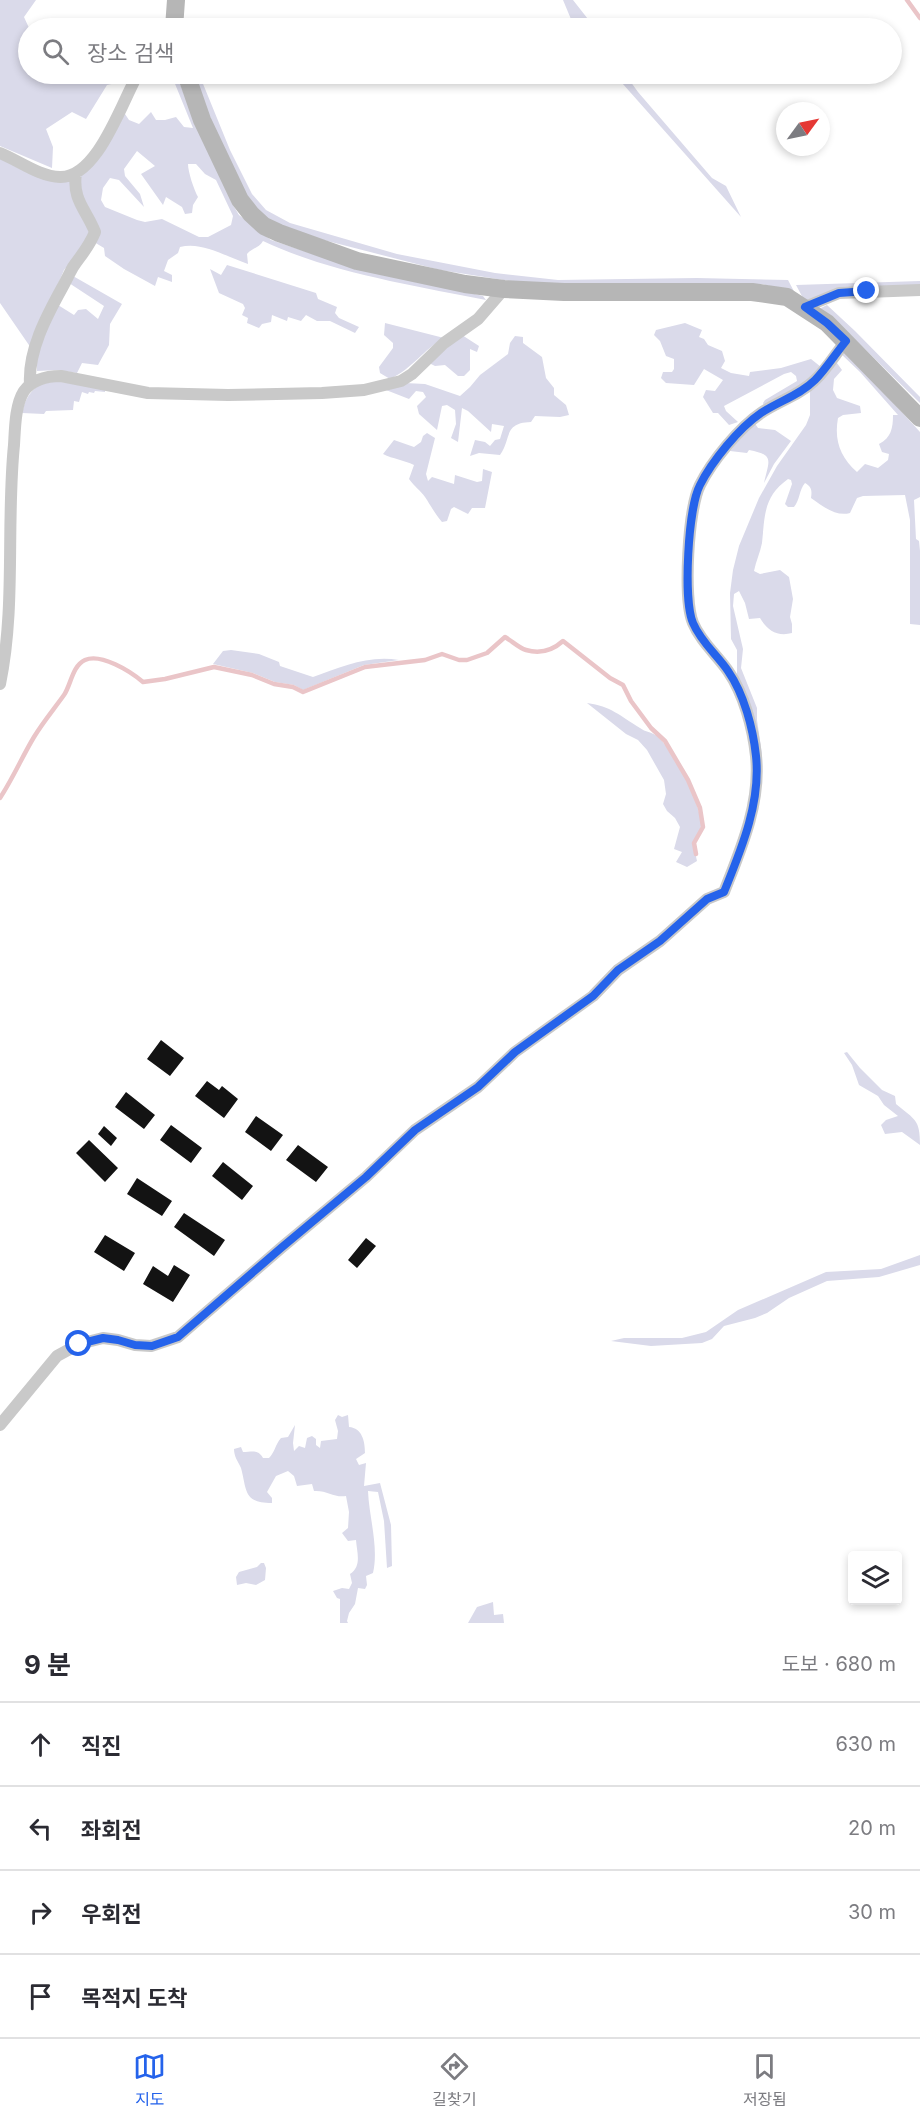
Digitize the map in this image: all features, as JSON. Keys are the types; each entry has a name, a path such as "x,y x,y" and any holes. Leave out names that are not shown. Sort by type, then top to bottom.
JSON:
{"main road":[{"path":"175,18 176,0"},
{"path":"189,84 202,120 231,184 240,200 264,226 297,241 357,261 465,284 504,289 564,292 752,292 787,297 827,323 920,418"}],"street":[{"path":"0,153 52,176 60,177 76,173 89,163 95,154 133,84"},
{"path":"30,384 32,360 45,321 72,268 90,245 95,232 76,196 74,186 76,173"},
{"path":"0,684 8,632 10,482 14,437 23,393 30,384 50,376 61,376 148,393 228,395 363,390 401,381 412,374 444,343 478,319 491,301 504,289"},
{"path":"805,307 839,293 920,290"},
{"path":"0,1425 57,1356 67,1349 103,1338 152,1346 178,1337 366,1177 415,1130 472,1091 515,1052 593,996 618,970 660,941 707,899 724,892 750,815 757,774 756,755 737,686 728,670 701,638 688,608 690,520 700,485 722,453 760,414 798,393 816,379 846,341"}],"shaded area":[{"path":"0,0 36,0 24,18 18,18 18,84 112,84 107,85 86,119 72,112 46,129 53,147 52,168 0,146"},
{"path":"563,0 573,0 587,18 570,18"},
{"path":"175,84 180,84 239,215 271,240 328,259 483,296 486,300 343,270 288,252 263,241 247,254 248,264 206,248 180,247 178,253 168,260 164,271 172,275 172,282 158,277 155,286 124,269 105,256 104,248 94,242 80,187 81,176 96,162 123,111 129,120 139,124 151,112 156,120 176,117 184,127 193,128","holes":["137,151 155,166 141,174 163,205 166,197 182,207 185,214 192,213 193,205 198,197 188,164 196,164 205,174 216,180 233,216 231,225 208,237 199,237 162,219 145,222 105,207 101,200 103,188 110,178 119,180 144,207 140,194 125,176 124,169"]},
{"path":"197,84 203,84 230,150 252,194 266,210 290,223 397,254 495,273 558,280 697,278 788,280 797,297 785,290 762,284 510,281 440,270 308,236 269,220 249,202 209,117"},
{"path":"623,84 632,84 712,178 726,186 741,217"},
{"path":"0,157 71,180 90,232 85,246 64,270 31,348 0,303"},
{"path":"227,265 316,293 318,299 337,307 335,313 339,318 359,327 355,333 330,321 317,321 306,315 301,321 288,317 287,321 272,315 271,322 262,324 259,328 247,323 248,318 242,315 245,308 243,304 219,293 210,269 221,275"},
{"path":"73,276 122,304 110,324 109,345 98,365 82,363 77,373 58,370 37,371 40,345 58,305 74,315 78,310 86,309 98,319 104,306 69,283"},
{"path":"920,281 920,287 809,302 804,300 796,285"},
{"path":"827,305 920,397 920,403 836,321 819,309"},
{"path":"385,323 444,338 405,370 390,379 380,373 379,367 393,348 393,343 384,335"},
{"path":"685,323 702,330 699,337 704,339 708,345 722,351 725,361 721,368 731,373 749,376 750,372 781,368 811,359 821,367 800,387 764,406 765,400 797,381 796,376 791,372 784,374 724,406 738,422 729,425 718,413 713,413 703,397 706,390 715,391 723,380 704,369 694,385 666,383 661,378 663,372 672,372 674,359 666,356 660,341 654,335 656,330"},
{"path":"462,335 479,346 477,352 470,349 470,370 464,376 458,376 445,365 435,366 429,363"},
{"path":"515,336 523,337 523,343 542,357 546,378 554,388 554,395 566,405 569,415 535,416 531,422 516,425 512,428 500,455 479,453 470,456 475,440 485,442 490,446 495,440 500,439 504,426 492,424 491,432 462,408 458,442 451,438 456,424 455,410 447,405 442,406 437,430 419,414 417,406 426,397 423,392 416,391 409,399 386,390 405,383 425,384 460,396 480,375 508,354 510,343"},
{"path":"840,353 849,354 920,432 920,497 914,500 916,539 919,541 920,551 920,625 910,624 910,520 905,495 863,496 857,498 850,513 845,514 829,510 811,498 811,489 805,483 794,507 788,507 785,504 792,484 788,479 774,493 767,508 762,543 754,571 760,574 780,570 789,577 793,599 790,617 792,633 777,633 769,629 760,618 749,619 739,591 734,594 733,606 743,649 741,668 757,708 762,754 759,758 737,674 737,650 731,639 730,593 739,546 759,498 777,466 806,425 810,415 810,387 834,359 842,370 834,379 833,390 837,398 860,406 861,413 843,415 838,418 837,426 842,454 857,472 865,464 878,468 888,460 889,454 882,452 879,444 890,432 893,415 898,415"},
{"path":"48,380 105,388 105,392 95,391 88,394 82,392 79,402 74,401 73,410 46,411 44,414 22,413 31,393"},
{"path":"754,422 758,428 775,430 791,441 774,464 764,483 768,460 763,454 749,450 747,453 730,451"},
{"path":"427,433 435,438 426,474 428,481 432,477 454,484 455,475 477,482 482,481 483,469 492,472 485,508 472,508 468,514 454,507 447,521 442,522 409,479 414,465 383,454 394,440 414,447"},
{"path":"223,651 259,654 279,662 280,666 313,677 365,661 399,660 364,665 303,690 294,685 275,682 253,673 213,664"},
{"path":"587,703 609,709 655,735 670,752 692,792 700,817 701,826 693,843 697,861 687,867 676,862 682,852 674,849 680,827 663,804 666,794 664,780 647,750 638,740 626,734"},
{"path":"847,1052 882,1090 895,1096 896,1104 912,1117 919,1130 920,1145 902,1132 885,1134 881,1125 886,1120 898,1116 884,1105 878,1096 859,1085 852,1065 844,1053"},
{"path":"920,1255 920,1265 879,1277 827,1281 789,1298 767,1313 724,1326 712,1339 702,1343 651,1346 611,1341 624,1338 682,1338 706,1332 738,1310 826,1272 881,1269"},
{"path":"338,1415 342,1417 348,1415 349,1427 357,1430 362,1436 365,1453 356,1459 359,1465 366,1463 364,1486 380,1483 391,1525 392,1566 387,1568 384,1521 378,1492 368,1491 375,1563 373,1573 366,1576 365,1589 358,1588 348,1623 340,1623 340,1599 333,1591 342,1588 349,1589 352,1583 350,1574 357,1563 356,1540 348,1541 342,1533 348,1528 349,1512 346,1496 314,1491 312,1484 297,1486 294,1476 288,1471 276,1476 267,1492 272,1498 272,1503 256,1501 248,1494 234,1449 241,1447 243,1452 257,1452 263,1458 269,1458 277,1443 281,1438 288,1437 295,1425 294,1451 299,1446 305,1448 307,1438 312,1436 320,1448 321,1441 337,1439 338,1431 335,1420"},
{"path":"264,1563 266,1568 265,1580 256,1585 246,1583 237,1585 236,1577 239,1572 257,1567"},
{"path":"493,1602 494,1615 503,1614 504,1623 468,1623 477,1607"}],"building":[{"path":"161,1040 184,1058 170,1076 147,1059"},
{"path":"207,1081 219,1090 222,1086 238,1099 224,1118 195,1096"},
{"path":"126,1092 155,1115 144,1129 115,1107"},
{"path":"256,1116 283,1135 271,1151 245,1132"},
{"path":"171,1125 202,1148 191,1163 160,1140"},
{"path":"104,1126 117,1138 111,1146 98,1134"},
{"path":"89,1140 118,1168 105,1182 76,1153"},
{"path":"298,1145 328,1167 316,1182 286,1160"},
{"path":"223,1162 253,1186 242,1200 212,1176"},
{"path":"137,1178 172,1201 162,1216 127,1194"},
{"path":"184,1213 225,1240 214,1256 174,1227"},
{"path":"105,1235 135,1253 124,1271 94,1252"},
{"path":"366,1238 376,1246 357,1268 348,1260"},
{"path":"174,1265 190,1275 173,1302 143,1284 153,1266 168,1276"}],"waterway":[{"path":"907,0 920,18"},
{"path":"0,798 34,737 64,695 74,671 85,660 92,658 123,668 143,682 214,667 252,675 303,692 365,667 425,660 442,654 459,660 467,660 487,653 505,637 523,649 536,652 551,649 563,641 610,678 623,685 631,701 651,728 665,741 688,780 700,808 703,827 694,843 696,854"}],"route":[{"path":"79,1344 103,1338 152,1346 178,1337 366,1177 415,1130 478,1087 515,1052 593,996 618,970 660,941 707,899 724,892 740,849 754,798 757,774 756,755 744,704 737,686 728,670 701,638 688,608 690,520 700,485 722,453 760,414 798,393 816,379 846,341 805,307 839,293 867,291"}]}
